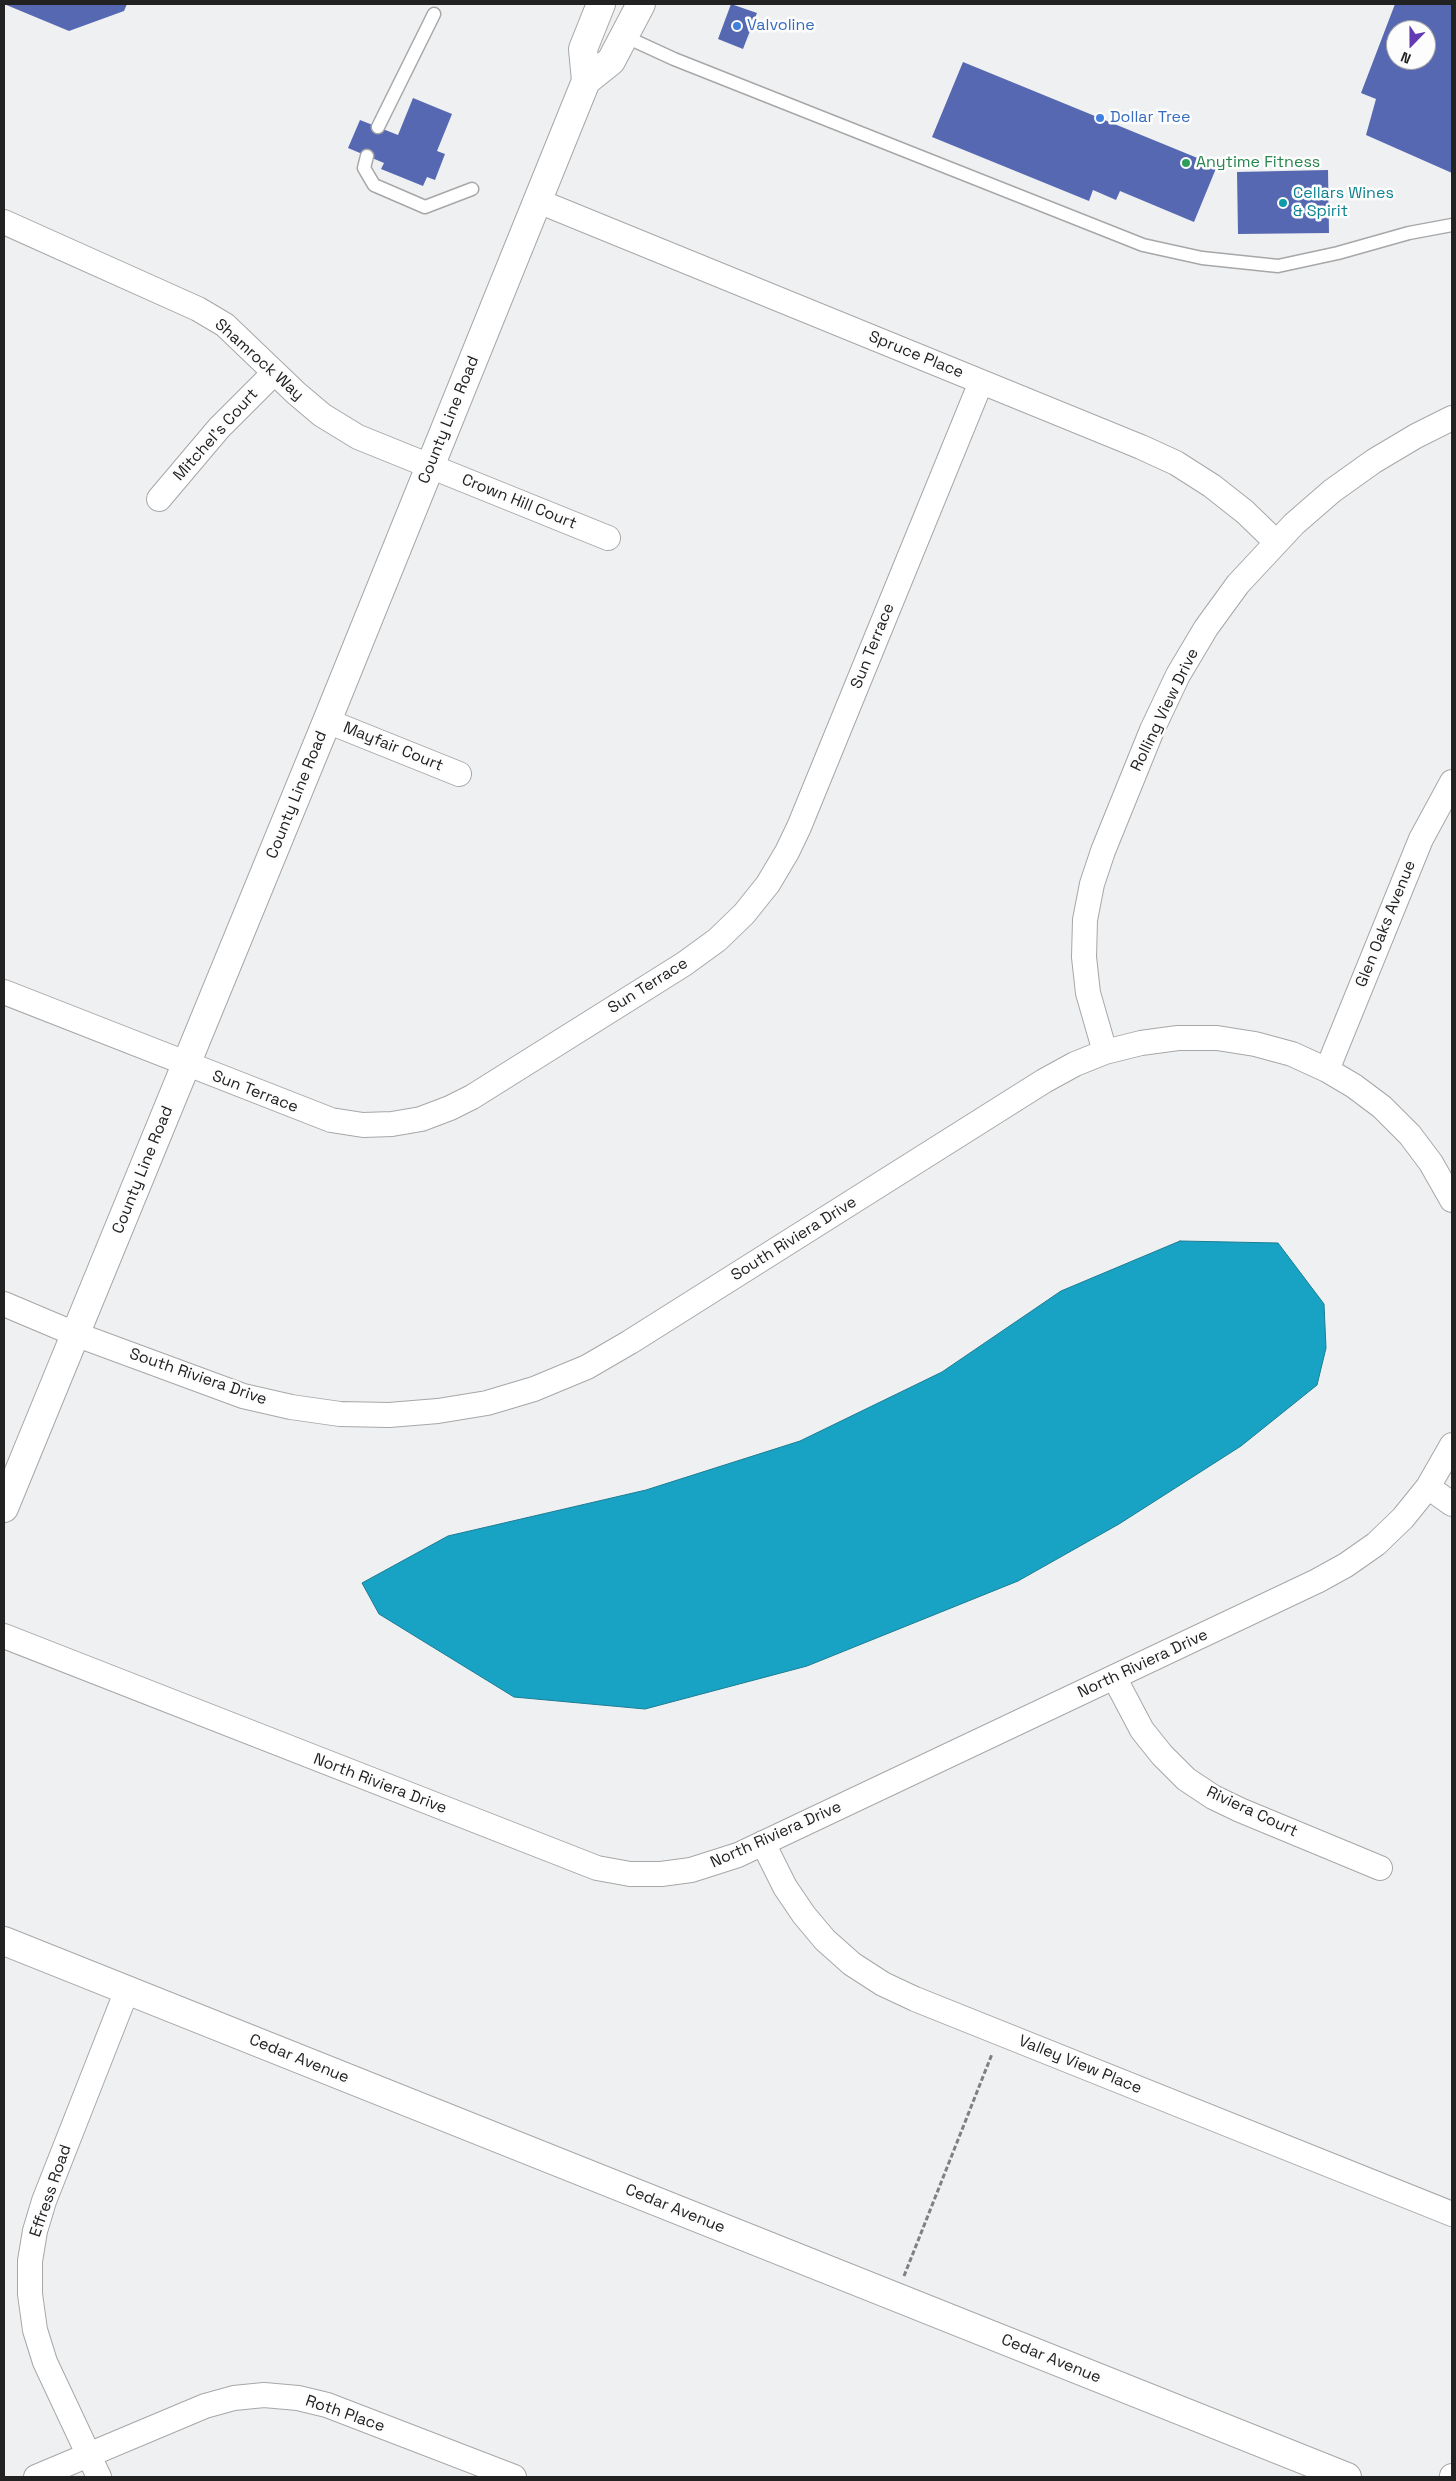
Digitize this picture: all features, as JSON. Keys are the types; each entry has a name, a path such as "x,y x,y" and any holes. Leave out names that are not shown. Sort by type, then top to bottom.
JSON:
{"street":[{"path":"586,81 583,49 601,4"},
{"path":"586,81 611,61 641,4"},
{"name":"County Line Road","path":"4,1508 327,721 586,81"},
{"name":"Spruce Place","path":"538,201 1176,464 1212,486 1245,512 1276,542"},
{"name":"Shamrock Way","path":"4,222 198,308 224,324 296,393 338,426 358,437 429,467"},
{"name":"Mitchel's Court","path":"159,499 219,428 274,372"},
{"name":"Sun Terrace","path":"4,992 186,1065 331,1120 363,1125 392,1124 421,1119 472,1097 684,964 717,940 750,906 768,884 788,852 981,382"},
{"name":"Rolling View Drive","path":"1105,1052 1088,993 1084,957 1085,920 1092,884 1100,859 1152,730 1178,674 1206,628 1238,584 1276,542 1332,491 1374,461 1416,436 1452,418"},
{"name":"Crown Hill Court","path":"429,467 608,538"},
{"name":"Mayfair Court","path":"327,721 459,774"},
{"name":"Glen Oaks Avenue","path":"1327,1070 1421,839 1452,782"},
{"name":"South Riviera Drive","path":"4,1304 75,1334 243,1396 291,1407 340,1414 389,1415 438,1411 487,1403 534,1389 587,1367 1044,1081 1075,1064 1105,1052 1141,1043 1178,1038 1217,1038 1255,1044 1292,1054 1327,1070 1354,1086 1382,1107 1410,1135 1431,1163 1452,1200"},
{"name":"North Riviera Drive","path":"4,1636 597,1868 630,1874 661,1874 691,1870 723,1861 763,1843 1346,1565 1376,1544 1403,1518 1428,1487 1452,1445"},
{"path":"1428,1487 1452,1504"},
{"name":"Riviera Court","path":"1114,1677 1142,1730 1162,1756 1186,1778 1213,1797 1240,1810 1380,1868"},
{"name":"Valley View Place","path":"763,1843 785,1887 804,1915 825,1940 852,1964 883,1984 1000,2034 1452,2214"},
{"name":"Cedar Avenue","path":"4,1941 1347,2477"},
{"name":"Effress Road","path":"99,2477 45,2362 35,2330 30,2294 30,2261 35,2231 44,2201 128,1990"},
{"name":"Roth Place","path":"88,2455 205,2406 234,2398 264,2395 298,2398 326,2406 514,2477"},
{"path":"36,2477 88,2455"}],"lane":[{"path":"378,128 434,14"},
{"path":"624,36 674,59 1143,245 1202,258 1278,266 1338,254 1410,233 1452,225"},
{"path":"367,156 364,168 374,184 425,207 472,189"}],"path":[{"path":"896,2297 1000,2034"}],"water":[{"path":"1180,1241 1278,1243 1324,1304 1326,1348 1317,1385 1241,1446 1119,1524 1018,1581 807,1666 645,1709 514,1697 379,1614 362,1583 448,1536 646,1490 800,1441 942,1372 1061,1291"}],"building":[{"path":"4,4 127,4 124,11 69,31"},
{"name":"Valvoline","path":"731,4 757,13 743,49 718,39"},
{"path":"1395,4 1452,4 1452,173 1366,135 1376,99 1361,93 1386,28 1386,70 1436,70 1436,20 1389,20"},
{"path":"963,62 1217,166 1194,222 1120,191 1116,200 1093,190 1089,201 932,137"},
{"path":"413,98 452,114 437,151 445,154 435,180 427,177 423,186 381,169 384,163 348,148 360,120 398,135"},
{"name":"Cellars Wines & Spirit","path":"1328,170 1329,233 1238,234 1237,172"}],"place":[{"name":"Valvoline","path":"737,26"},
{"name":"Dollar Tree","path":"1100,118"},
{"name":"Anytime Fitness","path":"1186,163"},
{"name":"Cellars Wines & Spirit","path":"1283,203"}]}
